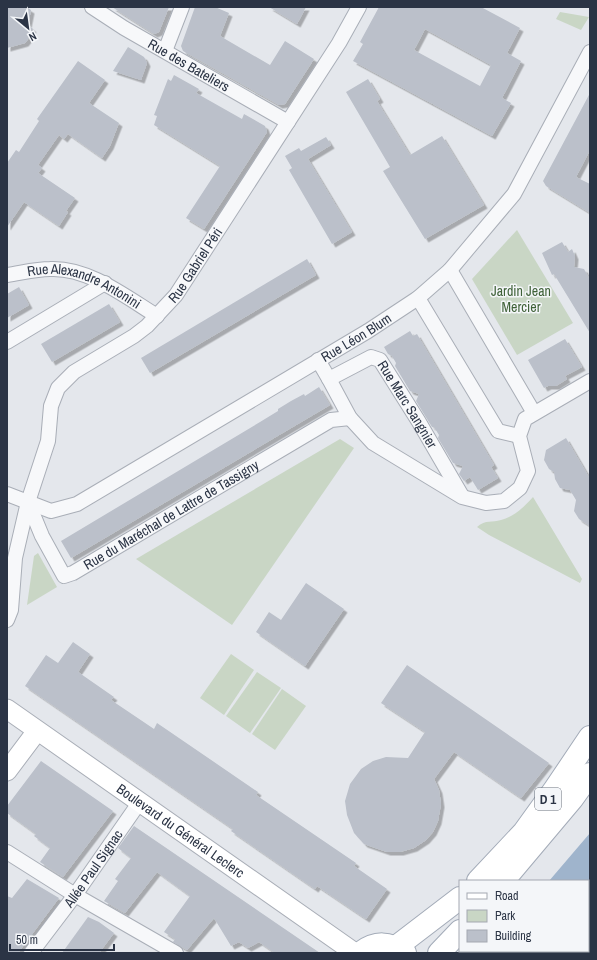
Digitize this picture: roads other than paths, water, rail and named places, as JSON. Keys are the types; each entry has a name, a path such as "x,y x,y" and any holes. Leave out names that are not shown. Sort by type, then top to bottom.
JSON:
{"main road":[{"name":"Boulevard du Général Leclerc","path":"7,709 355,953"},
{"path":"7,771 37,731"},
{"name":"D 1","path":"479,880 524,832 590,737"},
{"path":"504,880 572,799 590,774"},
{"path":"360,953 369,947 382,944 401,950 459,899"},
{"path":"439,953 459,932"}],"street":[{"name":"Rue des Bateliers","path":"92,7 124,28 288,122"},
{"path":"165,51 182,7"},
{"name":"Rue Gabriel Péri","path":"7,620 11,610 15,558 28,502 48,441 51,406 58,388 74,372 134,336 147,326 158,316 176,295 340,43 359,7"},
{"name":"Rue Léon Blum","path":"7,494 51,511 76,504 368,331 418,298 450,270 514,194 590,52"},
{"name":"Rue Alexandre Antonini","path":"7,275 50,269 76,272 105,283 158,316"},
{"path":"450,270 534,413"},
{"path":"7,342 105,283"},
{"path":"418,298 498,431 519,436"},
{"name":"Rue Marc Sangnier","path":"329,379 372,357 380,360 419,422 462,497"},
{"path":"318,360 350,418 372,443 462,497 486,503 504,501 520,488 528,471 519,436 525,419 590,380"},
{"name":"Rue du Maréchal de Lattre de Tassigny","path":"28,502 42,536 64,576 73,573 331,420 350,418"},
{"name":"Allée Paul Signac","path":"31,953 75,895 139,802"},
{"path":"7,852 75,895 176,953"}],"water":[{"path":"590,833 590,953 488,953 589,952 589,880 550,880"}],"park label":[{"name":"Jardin Jean Mercier","path":"521,300"}]}
